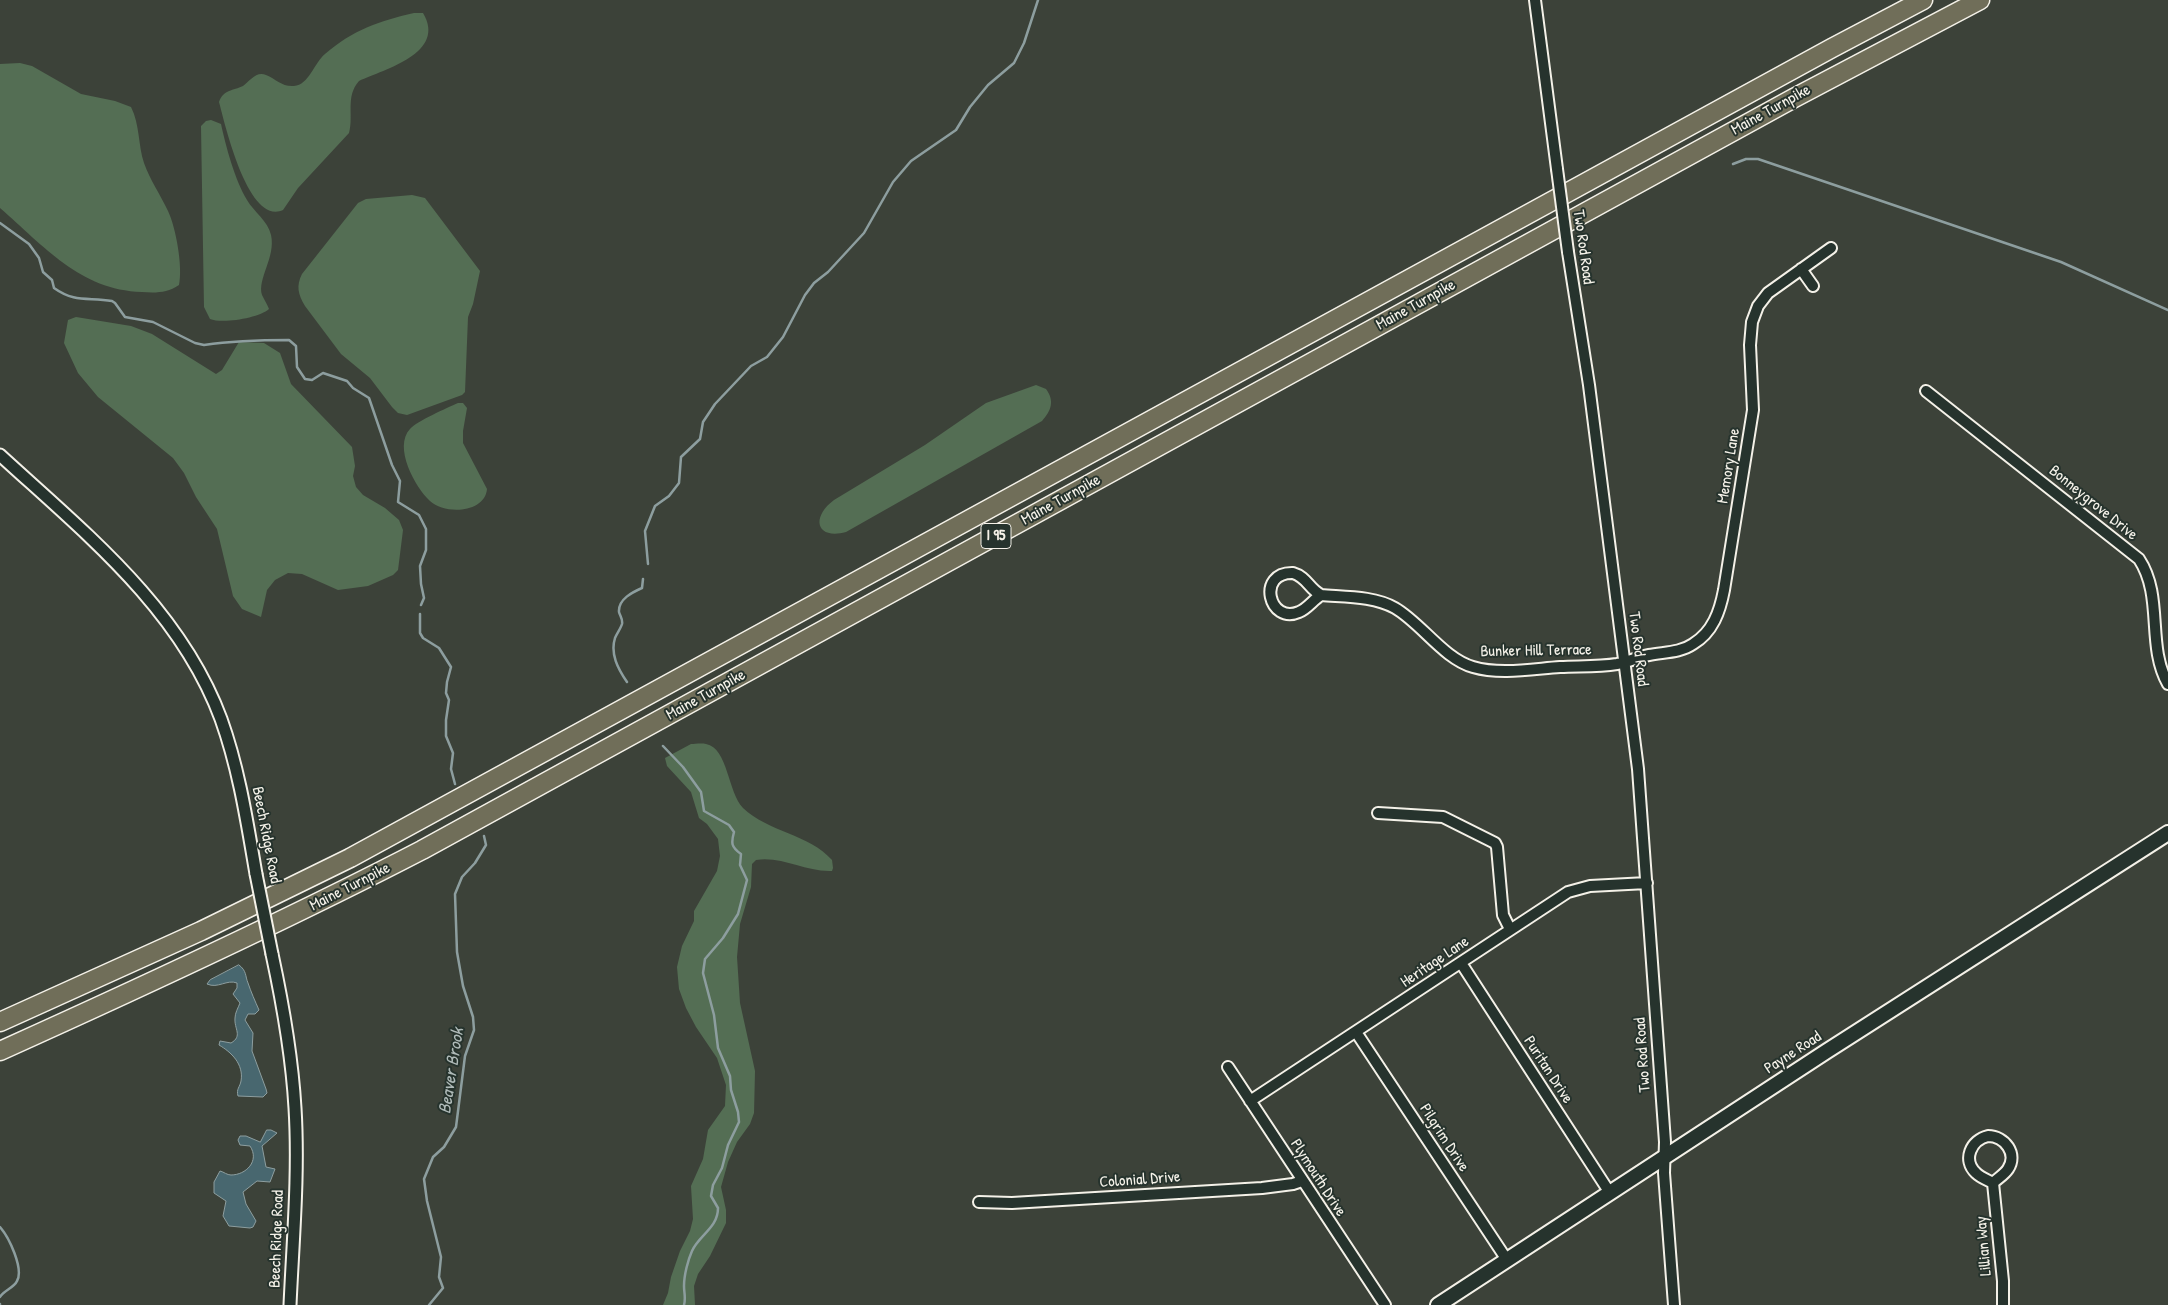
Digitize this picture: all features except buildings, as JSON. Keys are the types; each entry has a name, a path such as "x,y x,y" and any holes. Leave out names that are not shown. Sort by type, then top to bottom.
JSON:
{"highway":[{"name":"Maine Turnpike","path":"0,1022 201,931 350,858 1923,0"},
{"name":"Maine Turnpike","path":"0,1051 175,972 315,905 422,850 1794,98 1978,2"}],"main road":[{"name":"Payne Road","path":"1438,1305 1827,1051 2168,832"}],"street":[{"name":"Two Rod Road","path":"1535,0 1568,252 1589,385 1638,769 1648,883 1666,1157 1664,1173 1674,1305"},
{"name":"Memory Lane","path":"1624,662 1651,654 1686,648 1704,635 1718,614 1724,590 1753,410 1750,344 1752,322 1762,300 1768,293 1831,248"},
{"path":"1801,269 1813,286"},
{"name":"Bonneygrove Drive","path":"1926,391 2139,559 2147,571 2151,584 2158,657 2168,684"},
{"name":"Beech Ridge Road","path":"0,455 76,524 140,587 166,619 182,642 211,696 228,740 243,801 288,1040 295,1110 296,1170 290,1305"},
{"path":"1293,573 1303,577 1321,595 1300,612 1290,614 1283,613 1275,607 1270,594 1272,585 1277,578 1283,574 1293,573"},
{"name":"Bunker Hill Terrace","path":"1321,595 1368,600 1390,605 1405,615 1458,660 1471,667 1508,670 1624,662"},
{"path":"1378,813 1443,817 1495,843 1497,847 1503,915 1510,930"},
{"name":"Heritage Lane","path":"1250,1101 1556,899 1577,888 1648,883"},
{"name":"Puritan Drive","path":"1461,963 1610,1193"},
{"name":"Pilgrim Drive","path":"1356,1032 1507,1260"},
{"name":"Plymouth Drive","path":"1228,1067 1385,1305"},
{"path":"1988,1136 2002,1139 2012,1155 2008,1169 1993,1183 1975,1172 1969,1160 1970,1150 1975,1142 1988,1136"},
{"name":"Colonial Drive","path":"979,1202 1012,1203 1262,1188 1293,1184 1302,1180"},
{"name":"Lillian Way","path":"1993,1183 2003,1281 2003,1305"}],"green space":[{"path":"414,13 423,13 428,27 427,39 420,49 410,58 397,65 359,81 352,93 349,133 298,188 283,210 270,211 259,203 249,189 233,150 219,102 223,95 243,86 259,74 266,75 286,85 299,85 308,78 325,54 346,39 378,23"},
{"path":"20,63 32,66 81,94 115,101 131,107 136,121 144,163 174,227 180,268 179,285 175,288 161,292 120,289 81,275 48,251 0,208 0,64"},
{"path":"211,120 221,124 228,153 239,183 247,200 267,225 272,243 261,289 269,309 257,315 223,321 210,319 204,307 201,126 206,121"},
{"path":"412,195 425,198 480,271 473,304 468,317 465,392 462,395 407,415 398,413 370,378 341,354 305,306 299,294 298,286 302,274 358,203 366,199"},
{"path":"76,317 131,326 152,334 216,374 222,370 239,342 264,343 280,353 291,384 352,447 355,466 353,476 356,487 363,495 385,508 399,520 403,530 398,570 393,575 368,586 338,590 302,574 288,573 275,580 267,590 261,617 242,609 233,596 217,529 196,497 184,473 173,458 98,397 78,373 64,343 68,320"},
{"path":"1036,385 1046,389 1051,402 1050,410 1042,421 846,532 829,533 820,526 822,514 826,507 834,500 925,445 986,403"},
{"path":"458,403 463,403 467,408 463,443 487,489 485,497 479,503 472,507 454,510 437,505 424,495 408,467 404,446 405,437 410,429 419,422"},
{"path":"691,744 706,744 713,747 719,754 738,801 743,808 764,823 800,838 823,851 832,860 833,868 832,871 822,871 766,859 756,860 752,864 751,887 740,924 737,957 740,1003 755,1071 754,1113 750,1124 737,1142 728,1162 721,1187 726,1210 726,1223 710,1256 698,1274 694,1286 695,1305 663,1305 680,1251 690,1231 693,1219 691,1186 703,1159 708,1130 725,1106 726,1085 717,1058 696,1027 679,989 677,967 682,946 694,921 694,911 717,871 720,856 718,839 707,824 699,818 691,792 667,766 665,758"}],"water":[{"path":"239,965 245,971 250,990 259,1010 255,1014 248,1014 245,1020 253,1033 252,1051 267,1093 263,1097 238,1096 241,1069 236,1059 219,1045 220,1041 231,1043 237,1038 235,1016 240,1003 233,994 237,988 237,983 207,984 210,980"},
{"path":"267,1130 277,1133 262,1146 266,1167 275,1169 270,1182 257,1181 243,1192 246,1204 256,1221 253,1227 250,1228 229,1226 223,1216 226,1201 214,1193 214,1182 220,1171 230,1175 237,1174 242,1173 250,1166 253,1152 250,1146 240,1145 238,1140 240,1136 246,1136 260,1142"}],"waterway":[{"path":"648,564 645,531 655,506 669,496 679,483 681,457 700,439 703,422 715,404 751,366 767,357 783,337 805,295 814,283 828,272 864,233 893,182 911,161 956,130 970,107 988,85 1014,63 1024,43 1038,0"},
{"path":"1733,164 1746,159 1758,159 2061,262 2168,310"},
{"name":"Beaver Brook","path":"0,223 29,244 39,258 43,272 52,280 54,288 62,293 75,298 112,301 125,317 153,322 195,343 204,345 289,340 296,346 297,367 305,379 312,380 323,373 347,381 353,388 369,398 392,465 400,481 398,502 419,515 426,529 426,550 420,566 424,598 421,605"},
{"path":"627,682 614,656 615,638 622,624 619,607 623,600 642,588 643,579"},
{"name":"Beaver Brook","path":"420,614 420,633 423,638 439,648 451,667 446,693 449,700 446,736 453,753 451,769 455,784"},
{"path":"663,746 683,767 701,792 704,811 729,825 734,832 733,844 735,849 741,854 740,865 747,880 738,914 723,938 705,959 703,973 714,1015 718,1048 730,1076 731,1090 739,1122 728,1145 722,1168 713,1185 711,1196 718,1208 715,1221 695,1245 685,1272 684,1305"},
{"name":"Beaver Brook","path":"429,1305 443,1288 439,1277 441,1257 427,1201 424,1179 433,1157 444,1147 456,1127 465,1056 474,1030 473,1017 463,986 457,952 455,894 462,877 475,863 486,845 484,836"},
{"path":"0,1227 14,1253 19,1269 16,1283 0,1297"}]}
